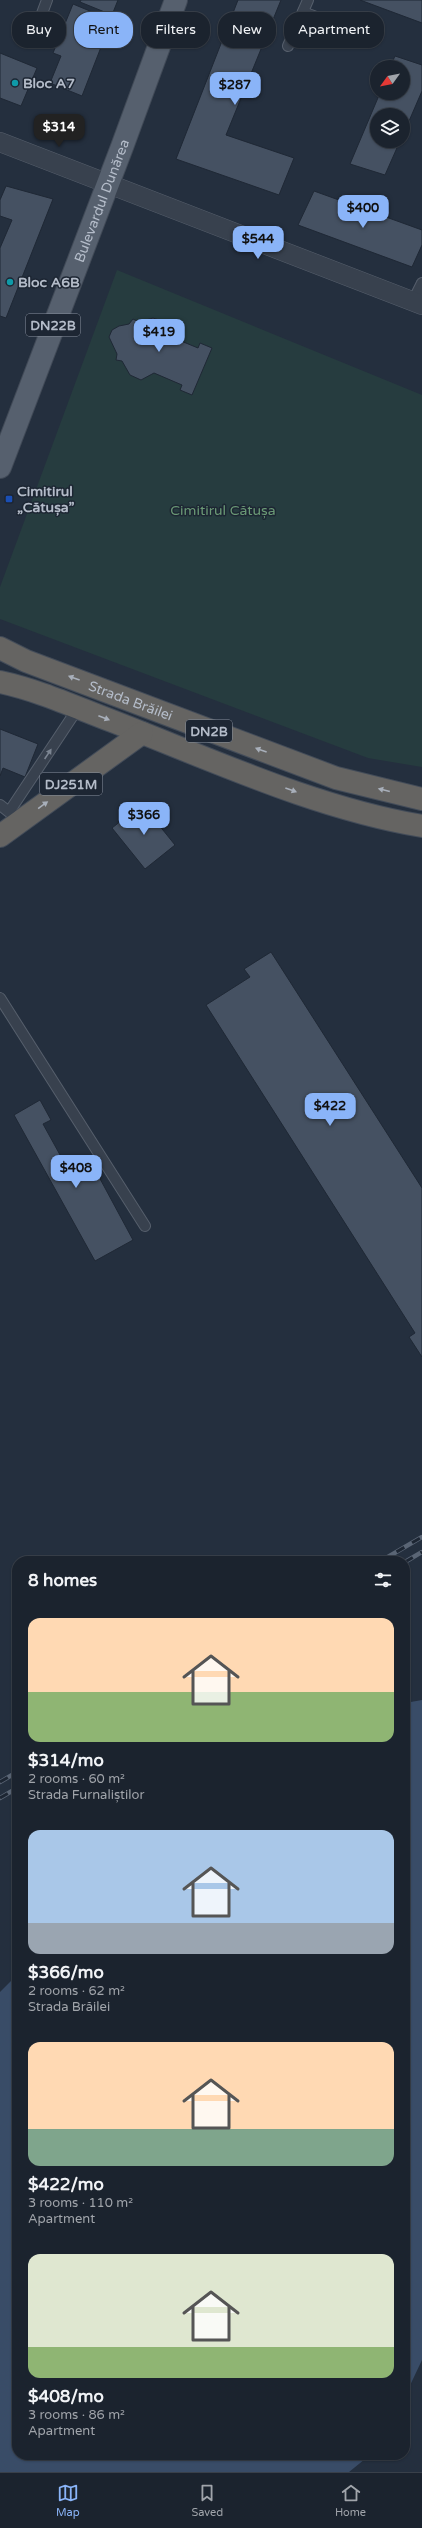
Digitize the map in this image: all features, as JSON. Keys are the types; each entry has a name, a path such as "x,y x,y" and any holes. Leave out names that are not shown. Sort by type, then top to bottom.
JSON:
{"highway":[{"name":"Strada Brăilei","path":"0,648 26,661 336,778 422,799"},
{"name":"Strada Brăilei","path":"0,682 15,685 78,708 328,804 422,826"},
{"name":"DJ251M","path":"8,824 142,733"}],"main road":[{"name":"Bulevardul Dunărea","path":"0,467 176,0"}],"street":[{"path":"0,142 418,303"}],"lane":[{"path":"43,12 48,0"},
{"path":"303,12 308,0"},
{"path":"418,303 422,283"},
{"path":"8,824 78,708"},
{"path":"0,806 8,824"},
{"path":"0,998 145,1226"}],"green space":[{"name":"Cimitirul Cătușa","path":"117,270 422,395 422,767 368,758 0,619 0,587"}],"water":[{"path":"422,1700 422,2360 410,2385 410,1702"},
{"path":"12,1980 12,2460 364,2460 349,2472 0,2472 0,1992"}],"building":[{"path":"81,0 118,0 113,12 105,12 80,2"},
{"path":"238,0 281,0 276,12 233,12"},
{"path":"360,0 422,0 422,23"},
{"path":"73,4 92,12 74,12 74,48 101,48 82,96 50,83 61,56 53,53 55,48 66,48 66,21"},
{"path":"219,48 261,48 226,135 294,158 279,195 176,159"},
{"name":"Bloc A7","path":"0,53 37,68 21,106 0,98"},
{"path":"395,56 407,60 393,60"},
{"path":"410,61 422,65 422,91 410,119 410,108 374,108 377,100 410,100"},
{"path":"370,117 370,148 397,148 385,175 350,164"},
{"name":"Bloc A6B","path":"6,186 53,199 6,318 0,316 0,248 12,220 0,216 0,200"},
{"path":"314,191 422,230 422,245 412,267 298,225"},
{"path":"153,318 165,322 169,336 198,348 200,343 212,348 192,395 180,390 182,385 154,373 141,380 130,375 122,361 116,360 117,354 109,337 112,330 119,326 129,324 133,319 139,322"},
{"path":"0,729 38,744 25,777 3,768 0,776"},
{"path":"142,804 175,845 145,869 112,828"},
{"path":"271,952 422,1188 422,1357 409,1337 415,1333 206,1005 250,977 244,969"},
{"path":"40,1100 51,1120 43,1124 70,1173 91,1162 133,1240 95,1261 14,1115"}],"railway":[{"path":"390,1556 422,1537"},
{"path":"410,1559 422,1552"},
{"path":"0,1782 12,1775"},
{"path":"0,1798 12,1791"}],"place":[{"name":"Bloc A7","path":"15,83"},
{"name":"Bloc A6B","path":"10,282"},
{"name":"Cimitirul „Cătușa”","path":"9,499"}]}
